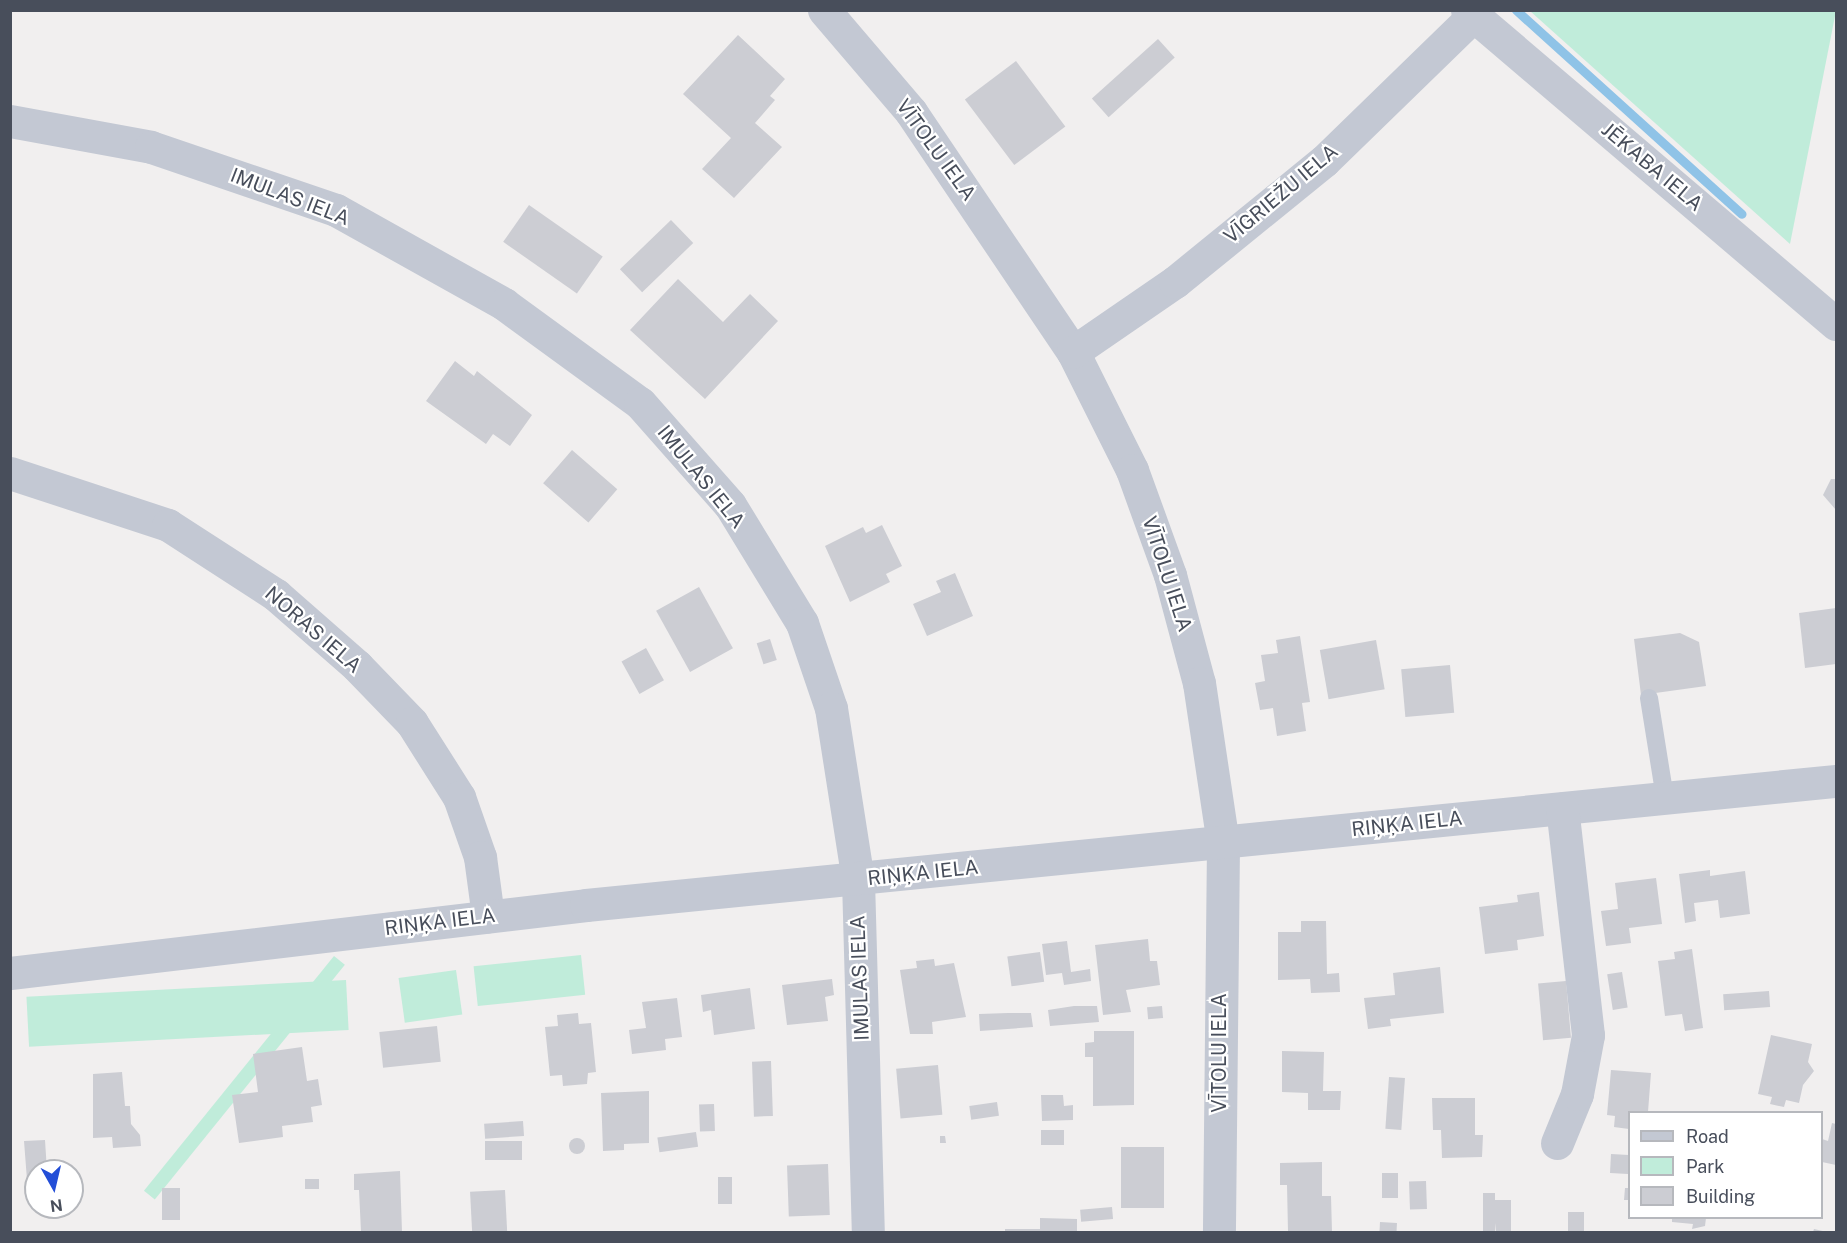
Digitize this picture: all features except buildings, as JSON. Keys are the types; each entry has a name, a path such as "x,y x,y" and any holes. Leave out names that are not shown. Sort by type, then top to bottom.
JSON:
{"street":[{"name":"VĪTOLU IELA","path":"824,10 911,112 1073,352 1132,470 1170,575 1199,683 1223,844 1218,1233"},
{"name":"VĪGRIEŽU IELA","path":"1073,352 1175,282 1324,161 1470,13"},
{"name":"JĒKABA IELA","path":"1470,13 1836,324"},
{"name":"IMULAS IELA","path":"10,121 151,147 336,210 504,304 640,403 730,505 802,624 831,708 858,879 868,1233"},
{"name":"NORAS IELA","path":"10,473 168,525 276,595 357,666 412,723 459,797 480,857 488,916"},
{"name":"RIŅĶA IELA","path":"10,973 488,916 1836,781"},
{"path":"1557,1143 1578,1094 1588,1035 1562,808"}],"lane":[{"path":"1649,699 1665,798"}],"green space":[{"path":"1530,11 1836,11 1790,244"},
{"path":"581,955 585,995 478,1006 474,966"},
{"path":"334,956 345,965 155,1200 144,1191"},
{"path":"456,970 462,1015 405,1023 399,978"},
{"path":"346,980 349,1030 29,1047 26,997"}],"waterway":[{"path":"1516,10 1742,214"}]}
